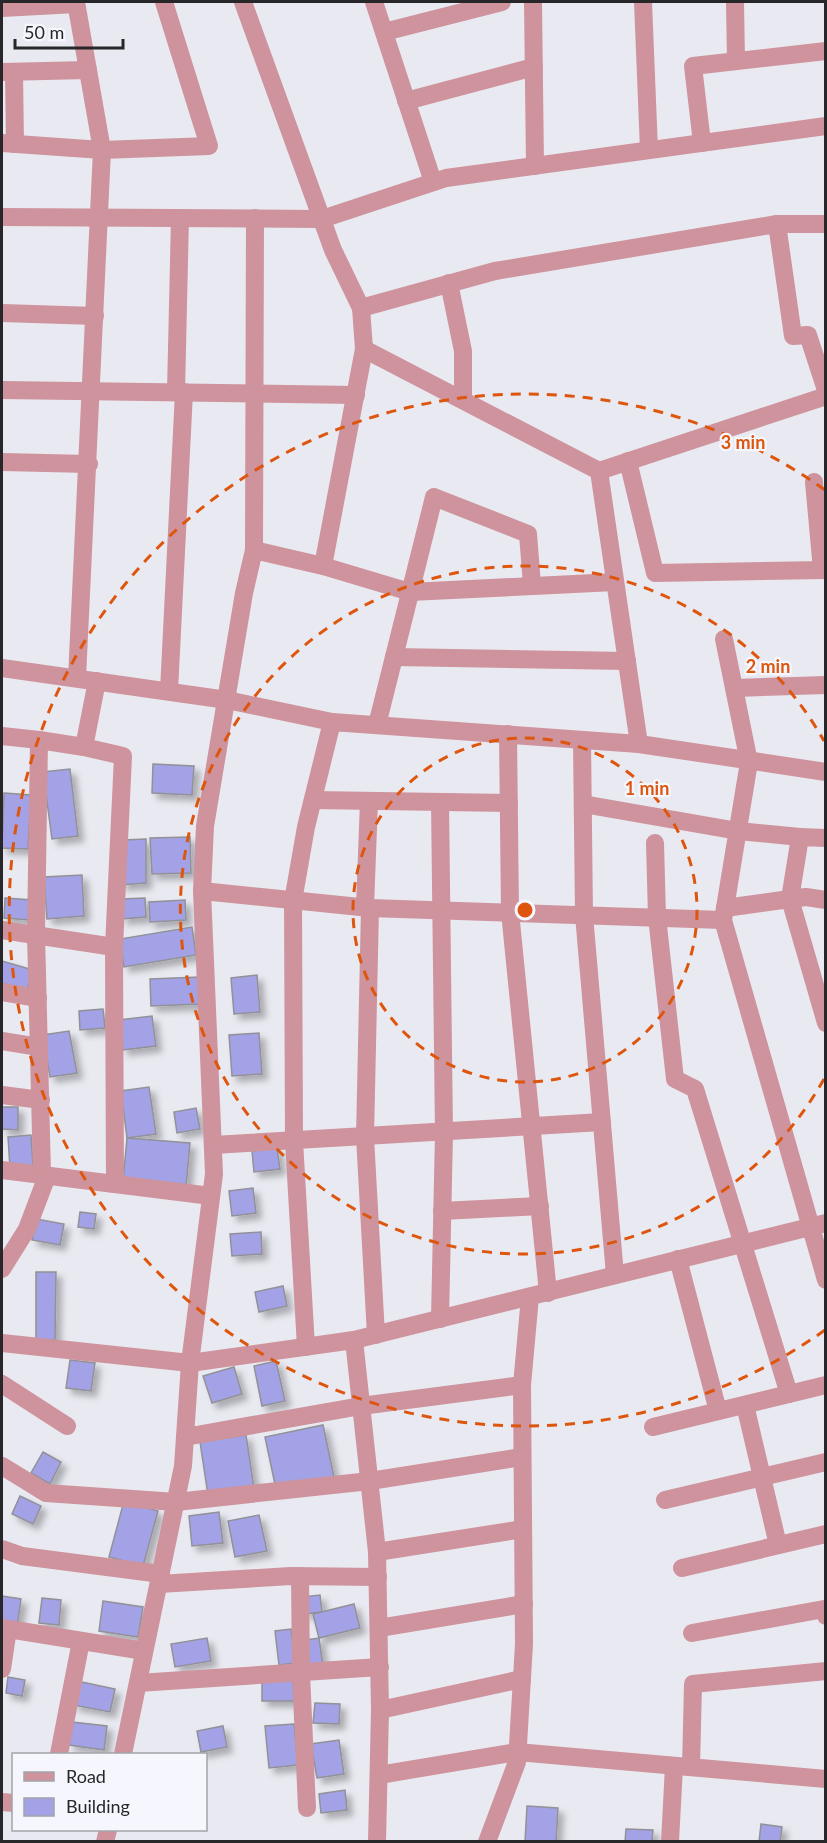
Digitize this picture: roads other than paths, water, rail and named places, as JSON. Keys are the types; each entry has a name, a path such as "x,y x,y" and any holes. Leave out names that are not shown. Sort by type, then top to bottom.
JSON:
{"street":[{"path":"88,70 8,72 8,143 102,150 209,146 164,2"},
{"path":"243,2 322,219 361,308 363,349 323,566"},
{"path":"374,2 433,182"},
{"path":"384,32 502,2"},
{"path":"533,2 535,166"},
{"path":"643,2 649,150"},
{"path":"735,2 736,61"},
{"path":"2,8 76,3 102,150 77,678"},
{"path":"702,143 693,66 825,51"},
{"path":"406,101 534,67"},
{"path":"2,217 322,219 433,182 825,126"},
{"path":"169,691 180,392 180,218"},
{"path":"123,1753 183,1466 190,1363 214,1173 202,891 205,826 244,593 254,550 255,218"},
{"path":"361,308 495,271 777,225 825,224"},
{"path":"777,225 793,336 808,335 825,390"},
{"path":"449,283 463,351 463,400"},
{"path":"2,313 95,316"},
{"path":"363,349 599,471 825,396"},
{"path":"2,390 356,394"},
{"path":"628,461 655,573 824,570 814,482"},
{"path":"2,462 88,464"},
{"path":"599,471 639,744"},
{"path":"377,725 434,496 528,534 532,585"},
{"path":"254,550 323,566 410,592 615,582"},
{"path":"724,639 749,762 724,914 817,1224 825,1280"},
{"path":"394,657 627,662"},
{"path":"2,668 227,700 332,722 639,744 825,772"},
{"path":"84,747 97,681"},
{"path":"735,688 825,685"},
{"path":"306,1347 294,1141 293,901 313,800 332,722"},
{"path":"508,734 510,912 548,1293"},
{"path":"2,736 84,747 123,756 114,947 115,1184"},
{"path":"2,1269 27,1229 45,1175 36,934 39,740"},
{"path":"582,740 584,915 615,1275"},
{"path":"313,800 509,804"},
{"path":"369,801 365,1137 376,1335"},
{"path":"440,802 444,1133 440,1319"},
{"path":"583,804 738,831 825,838"},
{"path":"800,837 790,899 825,1023"},
{"path":"655,843 657,917 675,1079 695,1089 789,1394"},
{"path":"202,891 368,907 657,917 724,914 806,897 825,900"},
{"path":"2,930 114,947"},
{"path":"2,992 38,998"},
{"path":"2,1041 39,1047"},
{"path":"2,1095 41,1101"},
{"path":"213,1145 532,1129 602,1122"},
{"path":"2,1170 211,1196"},
{"path":"442,1211 540,1206"},
{"path":"2,1343 190,1363 354,1340 530,1298 817,1224"},
{"path":"678,1259 718,1411"},
{"path":"487,1842 517,1762 524,1604 522,1385 530,1298"},
{"path":"354,1340 377,1552 381,1710 377,1842"},
{"path":"2,1384 67,1426"},
{"path":"185,1437 361,1407 522,1385"},
{"path":"653,1427 825,1385"},
{"path":"744,1405 778,1545"},
{"path":"2,1466 46,1493 176,1502 370,1481 522,1457"},
{"path":"665,1500 825,1462"},
{"path":"377,1552 523,1529"},
{"path":"682,1568 825,1534"},
{"path":"2,1550 22,1556 160,1579 378,1577"},
{"path":"300,1576 301,1672 307,1808"},
{"path":"379,1628 524,1604"},
{"path":"692,1633 824,1609 825,1616"},
{"path":"2,1669 5,1628 144,1651"},
{"path":"59,1753 81,1641"},
{"path":"138,1683 380,1667"},
{"path":"670,1842 693,1684 825,1671"},
{"path":"381,1710 522,1679"},
{"path":"379,1775 517,1752 825,1779"}]}
